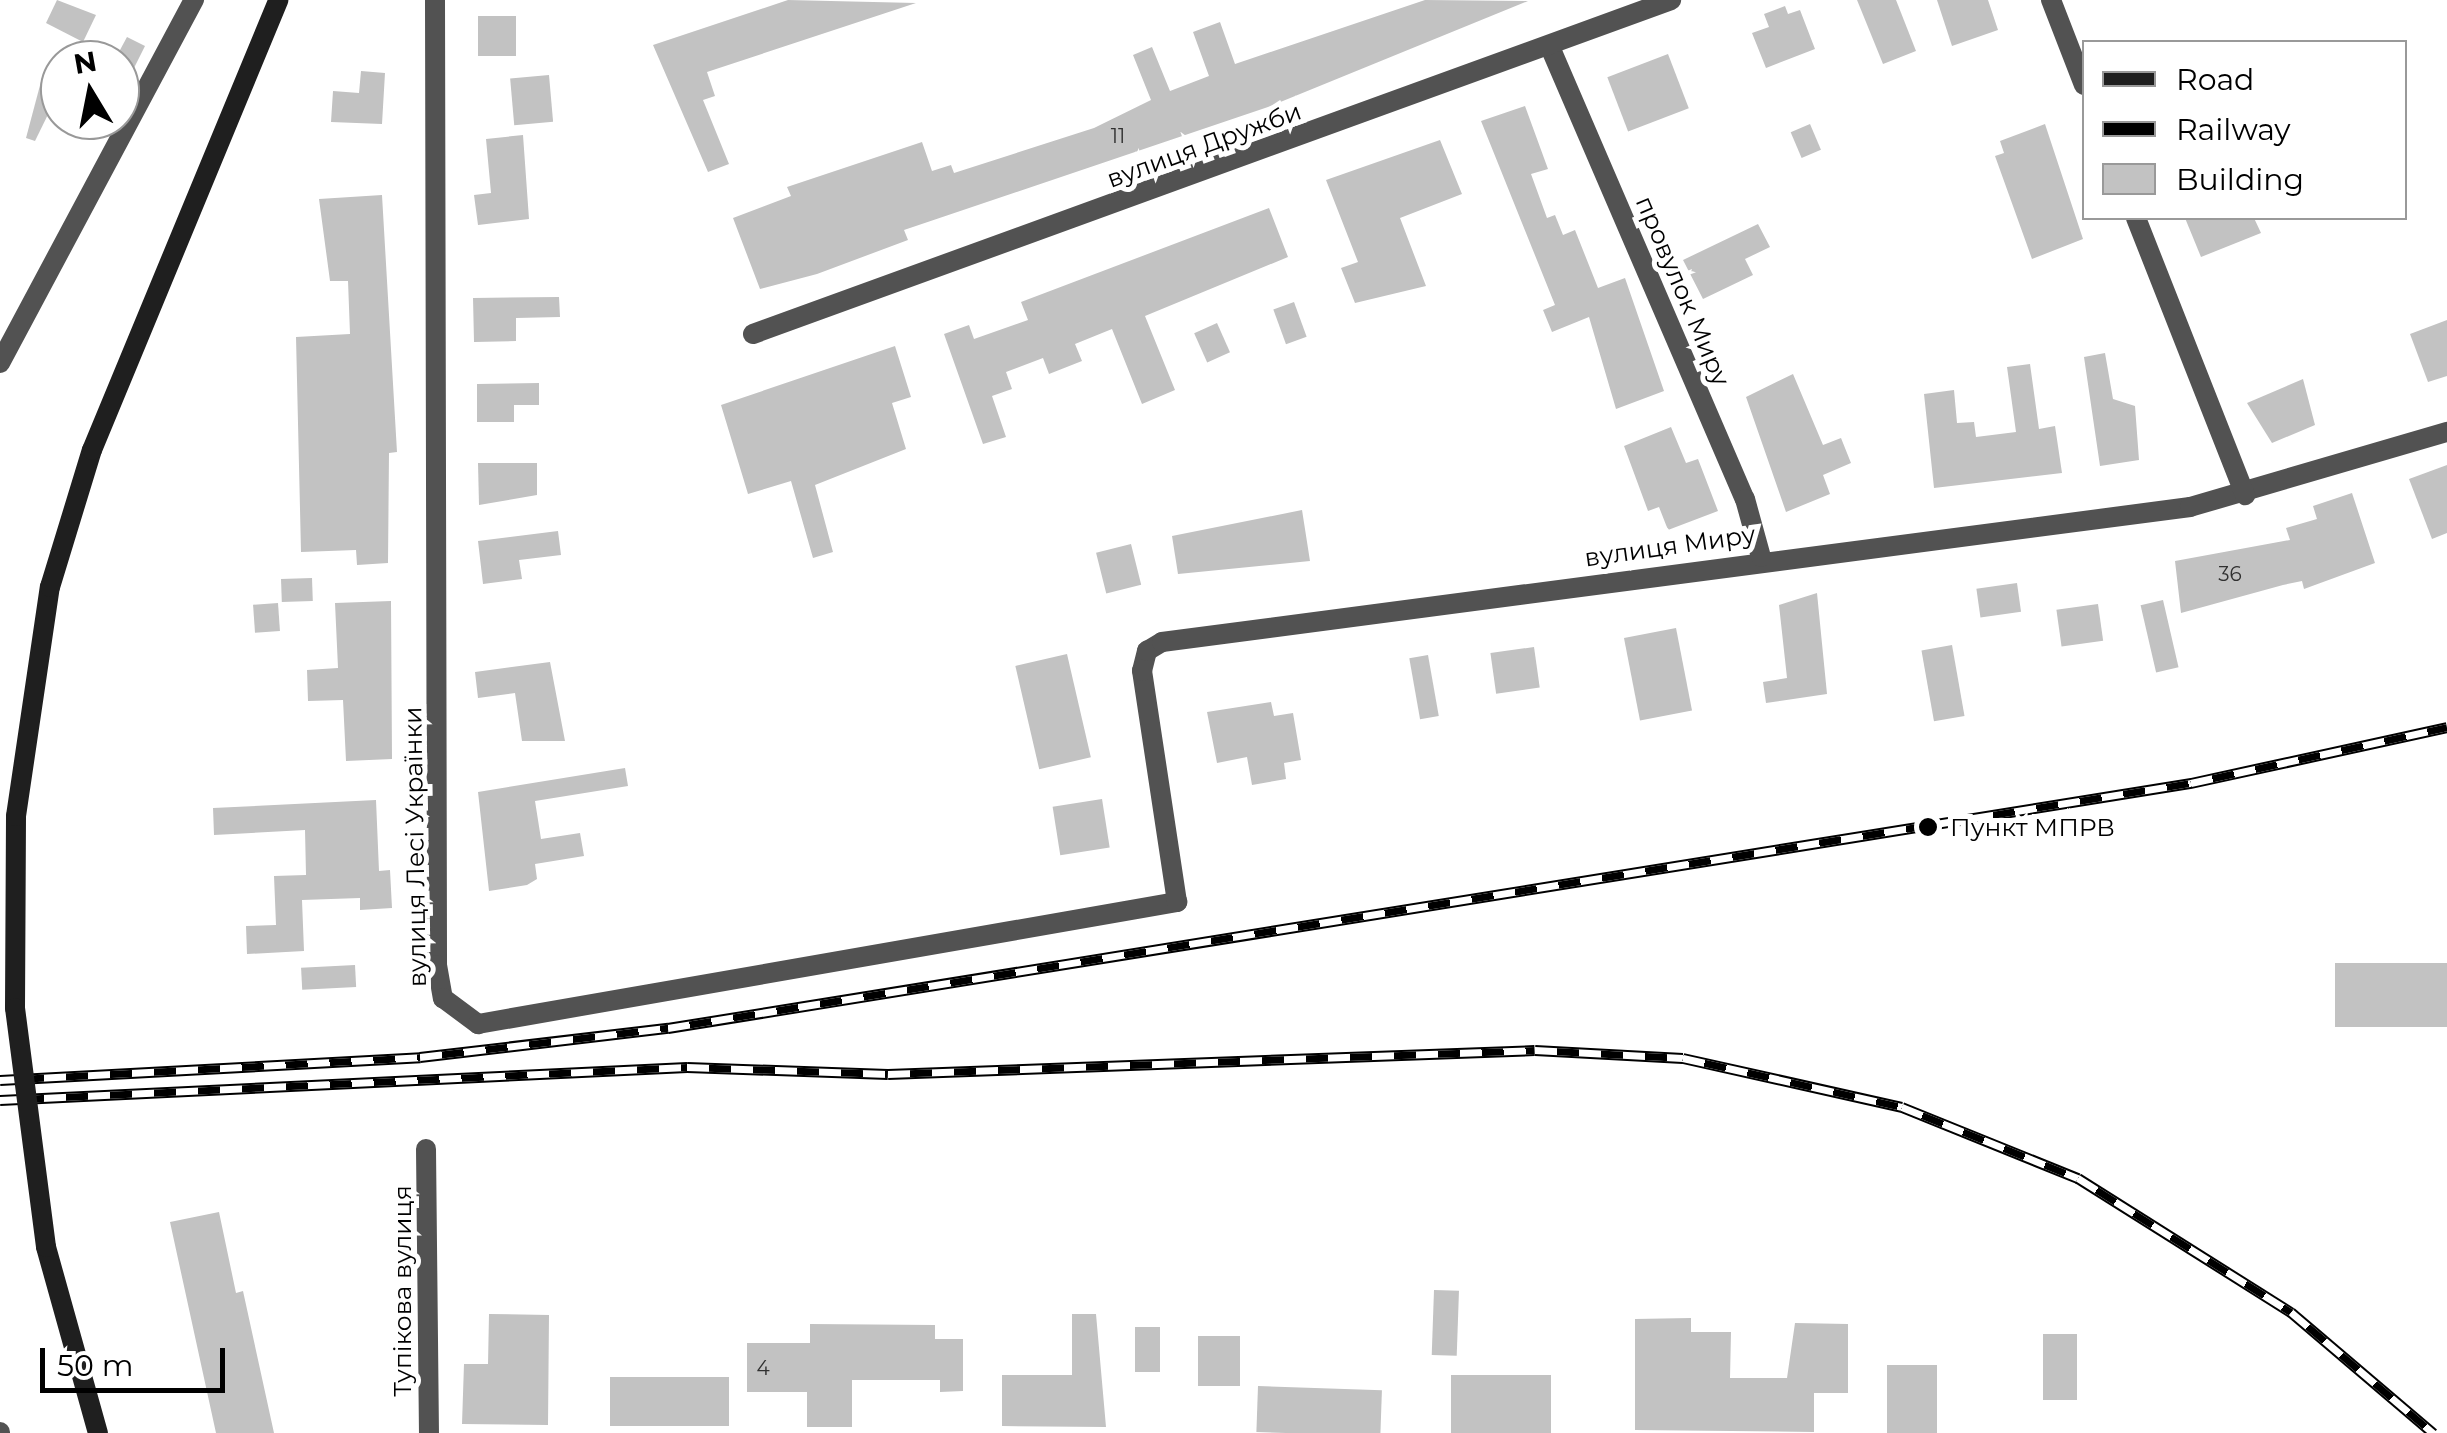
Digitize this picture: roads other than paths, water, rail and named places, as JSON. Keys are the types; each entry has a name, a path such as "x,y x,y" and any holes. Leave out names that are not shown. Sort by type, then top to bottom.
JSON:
{"main road":[{"path":"98,1433 46,1247 15,1008 16,816 50,587 92,450 278,0"}],"street":[{"path":"0,362 194,0"},
{"name":"вулиця Лесі Українки","path":"435,0 438,966 454,1014 478,1024 1177,902"},
{"name":"вулиця Дружби","path":"753,334 1671,0"},
{"path":"2051,0 2082,81"},
{"name":"провулок Миру","path":"1550,47 1745,499 1761,558"},
{"path":"2137,220 2245,495"},
{"name":"вулиця Миру","path":"1177,902 1142,671 1154,646 1761,558 2245,495 2447,432"},
{"name":"Тупікова вулиця","path":"426,1149 429,1433"}],"railway":[{"path":"0,1080 420,1057 668,1028 2191,783 2447,727"},
{"path":"0,1100 687,1067 888,1074 1535,1050 1683,1058 1902,1107 2078,1178 2291,1312 2433,1433"}],"place":[{"name":"Пункт МПРВ","path":"1928,827"}]}
